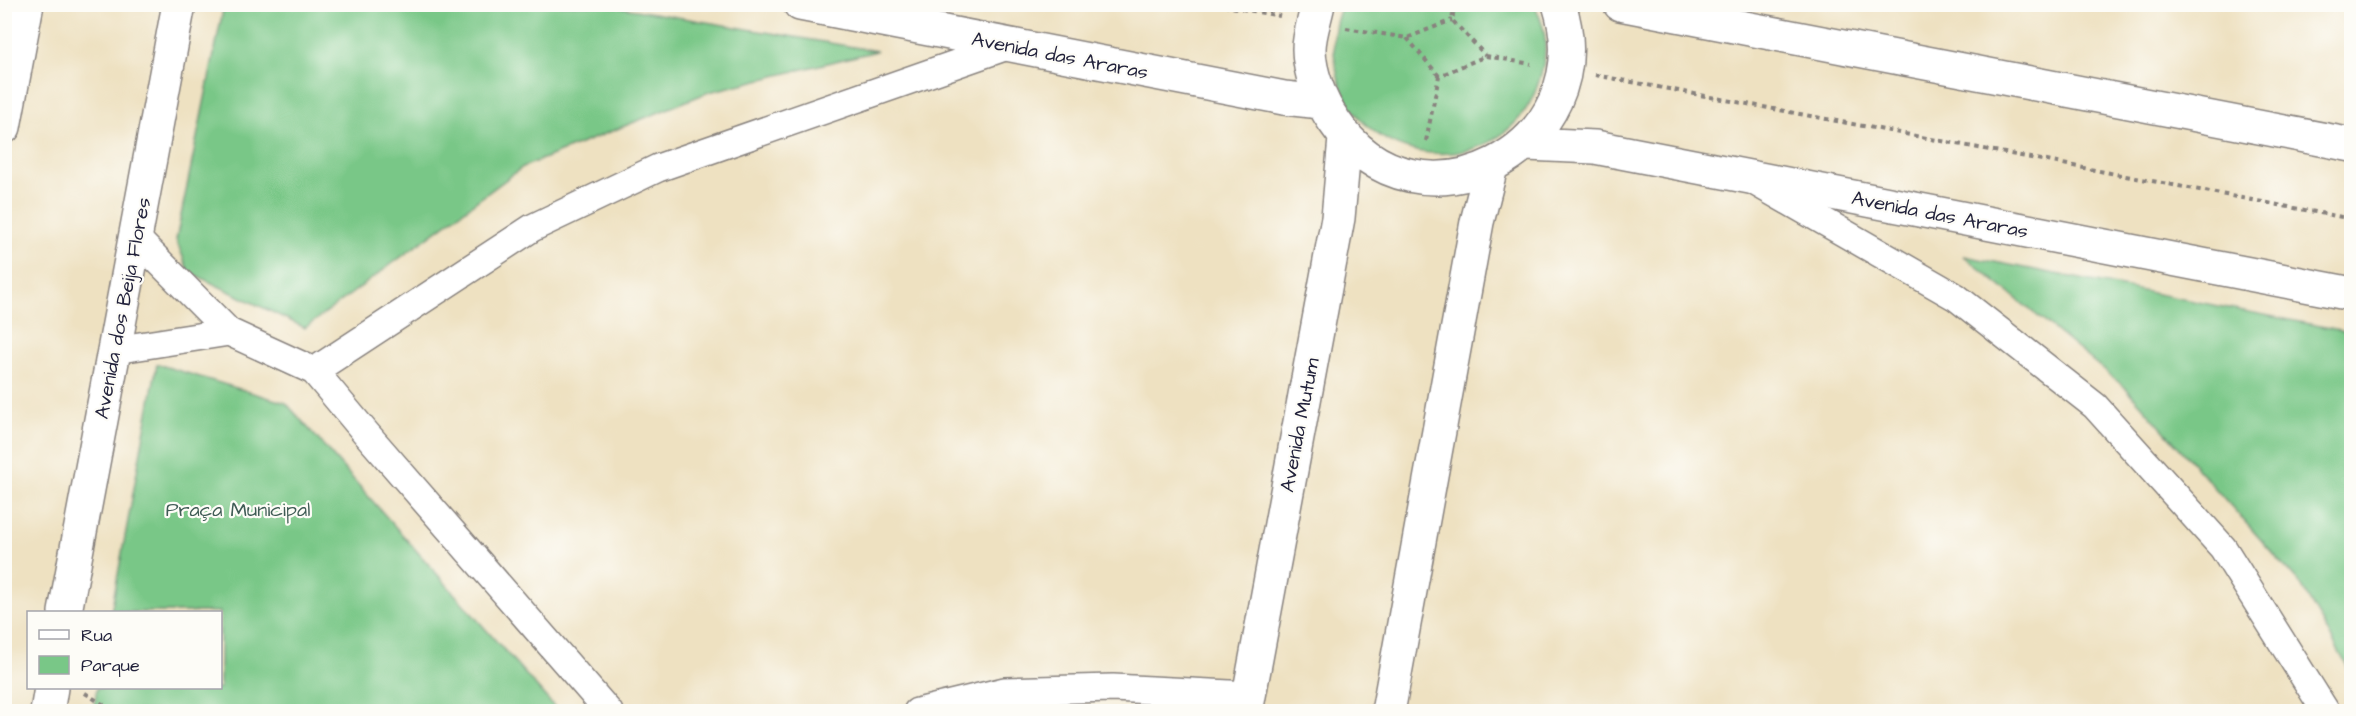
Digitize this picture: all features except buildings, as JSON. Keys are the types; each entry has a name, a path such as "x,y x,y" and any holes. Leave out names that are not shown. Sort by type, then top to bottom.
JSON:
{"street":[{"path":"4,127 27,4"},
{"name":"Avenida dos Beija Flores","path":"65,611 179,4"},
{"name":"Avenida das Araras","path":"801,4 1284,98 1321,102"},
{"path":"1317,4 1309,50 1321,102 1345,138 1377,162 1414,176 1454,178 1491,167 1527,144 1553,110 1567,70 1567,28 1559,4"},
{"path":"1620,4 2352,145"},
{"path":"314,371 532,228 658,168 1010,45"},
{"name":"Avenida Mutum","path":"1247,703 1338,218 1345,138"},
{"name":"Avenida das Araras","path":"1527,144 1595,147 2352,294"},
{"path":"1388,711 1477,222 1491,167"},
{"path":"1745,176 1956,297 2095,406 2223,548 2326,711"},
{"path":"135,237 229,332 314,371 609,711"},
{"path":"114,350 229,332"},
{"path":"917,711 1004,691 1113,688 1247,703"},
{"path":"47,711 51,689"}],"path":[{"path":"1452,20 1455,4"},
{"path":"1452,20 1486,56"},
{"path":"1439,76 1407,38 1452,20"},
{"path":"1439,76 1486,56 2352,219"},
{"path":"1424,153 1439,76"},
{"path":"79,689 115,711"}],"green space":[{"path":"1343,4 1535,5 1545,37 1543,64 1538,84 1520,117 1494,139 1464,151 1431,153 1398,145 1370,128 1348,102 1336,67 1334,51 1335,27"},
{"path":"224,5 607,5 877,51 709,92 523,167 305,328 189,272 176,240"},
{"path":"1964,256 2351,332 2351,673 2301,585 2127,389"},
{"name":"Praça Municipal","path":"157,364 286,403 558,711 93,711 97,689 222,689 222,611 111,611"}]}
